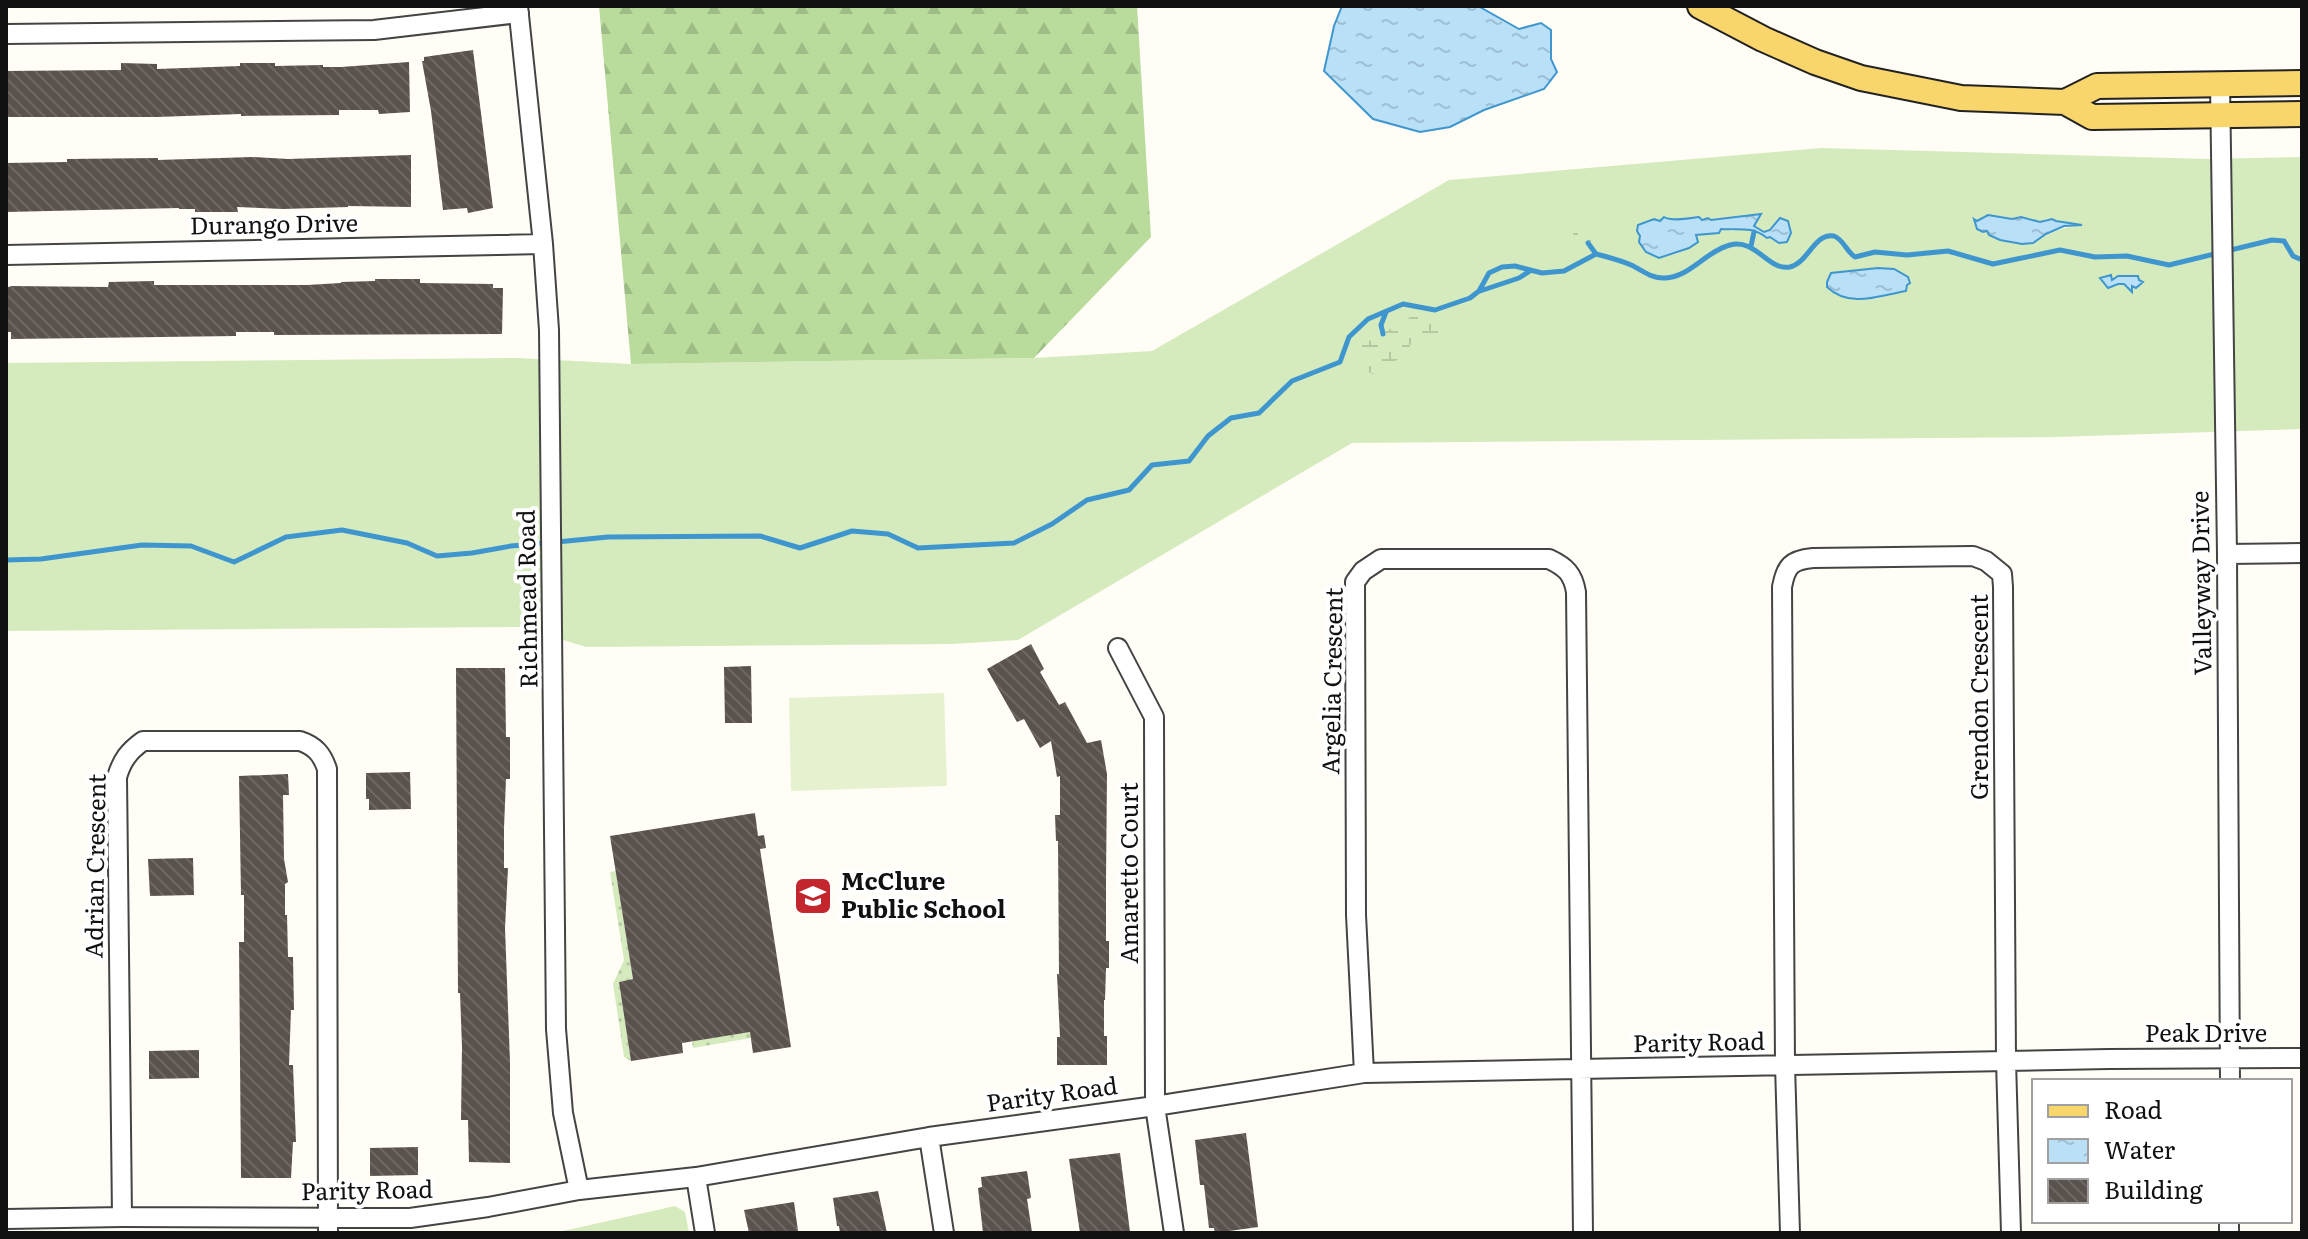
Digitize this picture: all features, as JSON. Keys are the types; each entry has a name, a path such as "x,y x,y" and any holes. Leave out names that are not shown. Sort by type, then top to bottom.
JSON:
{"main road":[{"path":"1700,6 1815,62 1861,78 1961,98 2065,102 2092,117 2302,114"},
{"path":"2065,102 2097,86 2302,83"}],"street":[{"path":"6,34 374,30 519,10"},
{"name":"Richmead Road","path":"519,10 549,330 556,1029 563,1113 579,1190"},
{"name":"Valleyway Drive","path":"2220,84 2230,1079"},
{"name":"Durango Drive","path":"6,255 543,244"},
{"path":"2227,554 2302,553"},
{"name":"Grendon Crescent","path":"1785,1065 1782,587 1790,565 1800,559 1813,558 1973,556 1986,561 2002,574 2006,1061"},
{"name":"Argelia Crescent","path":"1364,1073 1356,915 1354,603 1355,582 1363,571 1381,559 1549,559 1564,566 1574,579 1580,1069"},
{"name":"Amaretto Court","path":"1118,648 1154,717 1155,1106 1174,1233"},
{"name":"Adrian Crescent","path":"122,1217 117,777 121,762 143,741 300,741 318,750 327,769 328,1225"},
{"name":"Peak Drive","path":"2109,1059 2302,1058"},
{"name":"Parity Road","path":"6,1219 122,1217 328,1225 410,1218 579,1190 696,1177 929,1137 1364,1073 2109,1059"},
{"path":"2006,1061 2011,1233"},
{"path":"1785,1065 1790,1233"},
{"path":"1580,1069 1583,1233"},
{"path":"929,1137 944,1233"},
{"path":"696,1177 705,1233"}],"green space":[{"path":"599,6 1137,6 1151,237 1034,358 631,364"},
{"path":"1821,148 2207,159 2302,157 2302,429 2056,437 1352,443 1018,640 952,644 586,647 521,627 6,631 6,363 518,358 631,364 1034,358 1152,351 1449,180","holes":["1755,214 1753,225 1765,232 1777,222 1779,242 1746,227 1695,236 1698,242 1667,256 1653,253 1639,242 1640,236 1664,217 1669,220 1696,217 1711,220","2021,217 2076,226 2020,244 1977,229 1974,222","1888,268 1906,291 1875,299 1838,294 1827,287 1831,273","2129,276 2142,283 2136,288 2118,284 2108,288 2103,280"]},
{"path":"1581,221 1599,224 1595,238 1582,244 1573,236 1573,229"},
{"path":"1414,315 1453,327 1415,342 1410,345 1407,354 1373,374 1363,370 1358,361 1359,347"},
{"path":"944,693 947,786 791,791 789,698"},
{"path":"616,871 633,979 619,982 631,1061 624,1057 613,984 624,960 610,872"},
{"path":"750,1032 751,1038 693,1048 692,1041"},
{"path":"675,1206 685,1212 689,1233 554,1233"}],"water":[{"path":"1342,6 1478,6 1519,29 1541,23 1551,30 1551,59 1557,72 1544,89 1484,110 1450,127 1420,132 1373,119 1324,71"},
{"path":"1761,214 1754,226 1764,232 1770,230 1780,218 1788,221 1791,233 1787,242 1779,243 1751,230 1721,229 1719,233 1696,235 1698,242 1689,248 1659,258 1646,252 1639,242 1638,225 1654,219 1699,217 1711,220"},
{"path":"1988,215 2012,219 2021,217 2040,222 2052,219 2082,225 2064,226 2033,243 2022,244 2000,240 1987,231 1977,229 1974,219 1977,221"},
{"path":"1894,269 1908,277 1910,283 1906,291 1856,299 1836,294 1827,287 1831,273"},
{"path":"2111,275 2112,280 2118,276 2138,276 2143,282 2136,288 2132,286 2132,292 2124,284 2108,288 2100,278"}],"building":[{"path":"473,50 493,208 468,213 467,208 443,210 422,61 424,57"},
{"path":"409,62 410,112 379,114 378,110 339,110 339,115 6,117 6,71 121,70 121,63 157,64 157,69 240,66 240,63 341,67"},
{"path":"411,155 411,207 237,207 238,212 195,212 195,209 179,208 6,212 6,163 67,162 67,159 288,159"},
{"path":"375,279 493,284 493,288 503,288 502,334 274,335 274,332 236,332 236,336 11,339 11,332 6,332 6,288 11,286 108,287 109,282 154,281 154,285 307,285"},
{"path":"1031,644 1044,669 1040,672 1059,705 1065,702 1087,743 1101,740 1107,774 1106,941 1109,941 1109,968 1106,968 1104,1036 1107,1036 1107,1065 1057,1065 1057,1037 1060,1037 1058,841 1055,815 1060,815 1060,776 1057,777 1051,741 1040,748 1024,719 1017,722 987,669"},
{"path":"751,666 752,723 725,723 724,667"},
{"path":"456,668 505,668 506,737 510,737 504,868 508,868 505,928 510,1163 469,1162 468,1120 461,1120"},
{"path":"410,772 411,809 369,810 366,773"},
{"path":"288,774 289,795 283,795 284,859 288,882 285,884 285,915 288,957 293,957 294,1010 291,1010 289,1065 293,1065 296,1142 293,1142 291,1178 241,1178 239,942 244,942 244,895 241,895 239,776"},
{"path":"755,813 758,836 764,835 766,848 760,849 791,1047 753,1053 750,1032 682,1043 683,1053 631,1061 619,982 633,979 610,836"},
{"path":"193,858 194,895 150,896 148,859"},
{"path":"199,1050 199,1078 149,1079 149,1051"},
{"path":"1246,1133 1258,1227 1215,1233 1214,1228 1209,1228 1195,1140"},
{"path":"418,1147 418,1175 370,1176 370,1148"},
{"path":"1120,1153 1130,1232 1080,1233 1069,1159"},
{"path":"1027,1171 1032,1232 983,1233 978,1188 982,1187 981,1177"},
{"path":"878,1191 887,1233 840,1233 833,1198"},
{"path":"794,1202 798,1231 749,1233 744,1210"}],"waterway":[{"path":"1751,246 1754,232"},
{"path":"557,542 608,537 760,536 800,548 852,531 888,534 918,548 1014,543 1052,524 1087,500 1129,490 1152,465 1189,461 1208,436 1231,418 1259,413 1292,381 1340,362 1349,337 1368,319 1403,304 1435,310 1470,298 1479,291 1489,273 1502,267 1515,266 1542,273 1564,271 1596,254 1627,263 1651,276 1665,278 1690,269 1721,248 1739,244 1755,250 1775,264 1790,267 1827,236 1837,238 1855,257 1875,252 1907,255 1948,251 1993,264 2060,250 2095,257 2127,256 2169,265 2272,240 2284,241 2293,256 2302,260"},
{"path":"1588,243 1596,254"},
{"path":"1480,291 1519,278 1530,271"},
{"path":"1383,334 1381,325 1386,312"},
{"path":"6,560 41,559 142,545 191,546 234,562 286,537 342,530 407,543 437,556 547,543"}],"place":[{"name":"McClure Public School","path":"813,896"}]}
